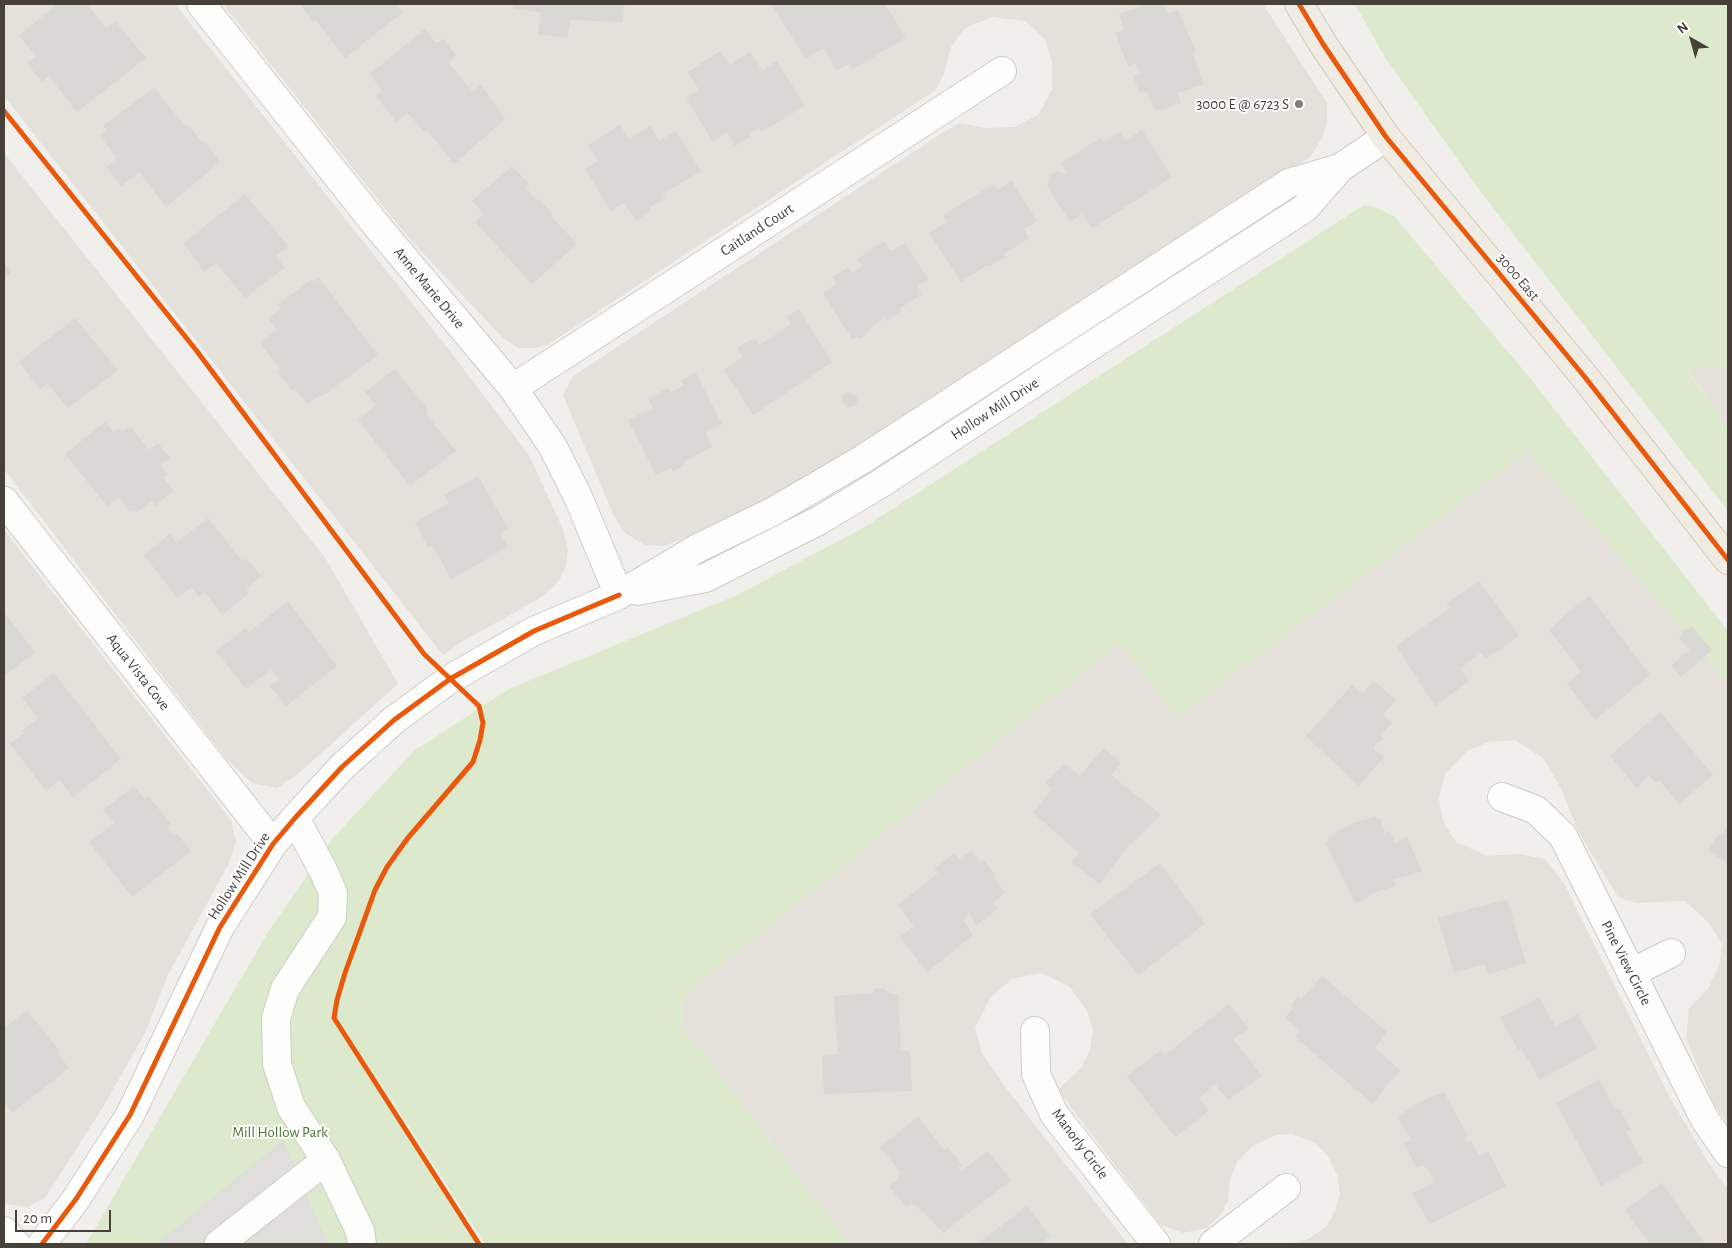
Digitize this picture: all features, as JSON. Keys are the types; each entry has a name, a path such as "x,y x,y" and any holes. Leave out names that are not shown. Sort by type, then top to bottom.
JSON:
{"main road":[{"name":"3000 East","path":"1299,4 1323,44 1386,137 1584,376 1728,560"}],"street":[{"name":"Anne Marie Drive","path":"201,4 377,226 513,388 553,446 578,497 619,595"},
{"name":"Caitland Court","path":"513,388 1002,71"},
{"name":"Hollow Mill Drive","path":"42,1244 76,1199 130,1115 220,927 273,844 342,766 386,727 450,679 534,631 619,595 698,548 772,512 863,459 1289,183 1340,168 1386,137"},
{"name":"Aqua Vista Cove","path":"4,501 273,844"},
{"name":"Pine View Circle","path":"1502,797 1536,810 1563,836 1704,1118 1728,1153"},
{"path":"294,818 323,870 332,893 332,917 285,989 276,1018 278,1064 291,1107 326,1160 360,1231 362,1244"},
{"path":"1631,973 1671,953"},
{"name":"Manorly Circle","path":"1035,1031 1036,1074 1054,1114 1156,1244"},
{"path":"219,1244 326,1160"},
{"path":"1213,1244 1286,1188"},
{"path":"4,1231 16,1244"}],"shaded area":[{"path":"4,4 175,4 446,346 529,455 562,527 568,549 566,565 560,579 551,589 537,600 463,641 443,655 4,96"},
{"path":"223,4 1263,4 1327,103 1327,123 1322,138 1310,157 880,439 752,512 664,546 645,545 625,533 613,514 563,395 573,376 942,133 960,123 985,128 1015,127 1039,114 1052,89 1052,62 1045,39 1025,21 992,17 965,28 951,47 945,71 936,90 547,345 534,348 518,348 502,337 406,235"},
{"path":"4,153 326,559 398,684 297,775 277,788 252,783 227,760 4,469"},
{"path":"1728,366 1728,427 1687,369"},
{"path":"1528,451 1728,682 1728,1123 1715,1106 1686,1039 1689,1008 1708,989 1719,965 1722,944 1709,923 1685,901 1636,903 1618,897 1577,829 1562,791 1544,759 1515,740 1488,742 1466,752 1445,774 1439,799 1443,821 1456,842 1487,856 1518,854 1545,859 1564,883 1669,1096 1710,1165 1728,1189 1728,1244 1292,1244 1308,1239 1327,1226 1335,1211 1340,1194 1338,1177 1327,1155 1315,1143 1292,1134 1276,1135 1253,1146 1237,1162 1230,1180 1228,1201 1220,1216 1207,1228 1183,1233 1160,1224 1058,1090 1081,1068 1090,1050 1093,1030 1087,1011 1070,987 1042,973 1012,979 991,997 975,1028 982,1053 1006,1088 1128,1244 850,1244 684,1028 681,1005 687,991 1120,643 1177,717"},
{"path":"4,530 231,820 236,841 228,865 168,975 145,1033 105,1104 45,1198 28,1207 4,1202"},
{"path":"283,1140 328,1244 156,1244"}],"green space":[{"path":"1355,4 1728,4 1728,366 1687,370 1728,427 1728,511 1477,187 1384,56"},
{"name":"Mill Hollow Park","path":"1364,205 1379,208 1395,217 1530,378 1728,631 1728,682 1528,451 1177,717 1120,643 688,991 681,1005 684,1028 850,1244 485,1244 351,1037 482,1244 86,1244 270,929 333,838 414,751 509,689 737,595 863,528"}],"building":[{"path":"58,4 87,4 106,28 116,22 146,58 77,112 49,76 42,82 27,63 36,56 19,35"},
{"path":"300,4 397,4 403,12 345,58 316,20 314,22"},
{"path":"513,4 625,4 622,22 571,20 567,38 538,34 541,13 513,8"},
{"path":"771,4 885,4 906,38 853,69 850,63 837,71 824,48 806,59"},
{"path":"1146,4 1164,4 1167,14 1178,10 1196,52 1193,54 1204,84 1178,93 1181,103 1157,111 1156,108 1154,109 1147,91 1140,94 1133,76 1140,73 1135,63 1128,66 1115,33 1124,30 1119,14"},
{"path":"425,29 436,43 443,39 456,55 449,63 472,91 481,85 505,119 454,164 427,130 424,132 408,113 396,122 376,96 382,91 370,74"},
{"path":"720,51 730,65 750,52 762,70 777,61 805,106 761,132 759,128 749,133 751,137 735,146 727,132 713,142 686,98 699,90 688,72"},
{"path":"154,88 186,127 189,125 203,144 205,142 220,162 166,207 139,172 121,186 107,167 117,158 100,136 106,130 103,126"},
{"path":"620,125 629,139 650,126 659,141 676,131 701,171 662,195 665,198 650,207 651,211 636,221 624,203 611,211 585,169 598,161 588,145"},
{"path":"1142,130 1172,177 1093,228 1082,214 1070,222 1047,186 1049,177 1057,171 1065,174 1067,172 1061,163 1100,138 1104,142 1121,132 1126,140"},
{"path":"512,166 530,185 526,188 536,200 539,199 552,214 551,216 577,244 532,284 475,222 484,214 472,201"},
{"path":"1012,181 1037,221 1024,229 1029,238 1004,254 1005,257 989,267 987,265 961,282 929,233 947,222 943,215 994,184 998,190"},
{"path":"245,194 288,246 276,256 285,268 245,298 216,263 204,272 184,243"},
{"path":"884,241 891,251 905,243 928,279 917,286 922,294 899,309 901,311 886,321 884,318 870,328 868,333 861,338 856,337 852,339 823,293 837,283 833,277 848,267 852,273 862,266 857,259"},
{"path":"4,264 12,271 4,280"},
{"path":"319,278 378,355 321,397 320,395 307,404 297,391 292,390 277,372 279,368 260,343 277,330 268,319 281,308 278,304 312,279 314,282"},
{"path":"799,309 832,362 753,415 724,370 743,357 737,348 754,338 760,345 791,324 787,317"},
{"path":"75,318 118,370 68,408 47,383 40,389 19,362"},
{"path":"395,369 429,411 426,414 456,451 410,486 358,420 376,405 365,392"},
{"path":"696,373 722,424 706,433 712,447 685,461 683,466 674,471 670,468 656,475 628,420 653,408 648,398 668,388 670,393 684,385 681,380"},
{"path":"848,392 854,394 858,400 854,406 846,407 841,400 843,394"},
{"path":"105,422 113,432 119,428 122,432 130,426 149,450 158,443 170,458 161,465 167,474 163,477 174,491 155,506 152,501 136,513 133,510 130,512 119,497 107,506 65,454"},
{"path":"478,476 508,528 500,533 508,547 451,579 432,545 428,547 415,522 449,503 444,495"},
{"path":"208,518 242,561 247,559 261,576 246,589 249,593 222,615 205,592 199,597 191,587 177,598 144,555 170,534 176,543"},
{"path":"1479,581 1519,636 1486,659 1481,653 1460,669 1469,681 1435,706 1396,646 1450,608 1446,604"},
{"path":"1590,596 1650,675 1595,720 1567,684 1581,671 1549,630 1569,611"},
{"path":"288,601 337,666 286,706 270,686 279,679 271,670 246,689 216,651 246,628 249,632"},
{"path":"4,612 35,652 4,676"},
{"path":"1692,626 1712,650 1681,677 1671,665 1690,650 1679,638 1684,631"},
{"path":"54,673 121,759 73,797 60,780 46,791 10,744 38,718 22,698"},
{"path":"1374,681 1396,700 1383,715 1392,723 1380,735 1384,739 1374,746 1375,750 1384,757 1359,786 1306,736 1352,685 1362,694"},
{"path":"1660,712 1713,775 1679,804 1660,781 1656,783 1649,775 1637,788 1610,756"},
{"path":"1104,748 1121,763 1111,775 1161,815 1126,849 1099,884 1072,862 1079,853 1033,813 1052,789 1045,783 1064,764 1080,776"},
{"path":"134,786 145,799 148,796 171,824 168,827 174,835 176,833 191,851 132,897 89,842 114,823 103,810"},
{"path":"1375,816 1379,817 1385,833 1390,831 1395,843 1407,837 1422,871 1393,880 1396,886 1376,892 1356,904 1325,842 1350,824"},
{"path":"1728,823 1728,863 1708,851 1718,834 1722,835"},
{"path":"971,850 981,862 984,861 996,876 994,878 1005,893 993,903 998,909 976,926 969,912 967,914 963,920 973,935 927,972 900,937 914,926 898,905 938,873 934,869 955,853 959,859"},
{"path":"1160,863 1205,924 1138,975 1090,914"},
{"path":"1507,899 1526,963 1488,974 1484,964 1454,973 1438,918"},
{"path":"1322,976 1387,1032 1375,1048 1401,1071 1386,1086 1373,1104 1295,1037 1300,1031 1285,1018 1293,1008 1291,1005 1298,996 1301,999"},
{"path":"885,988 885,991 890,991 891,994 898,994 901,1050 910,1051 912,1091 824,1094 822,1056 838,1054 834,996 874,993 874,989"},
{"path":"1539,997 1555,1026 1577,1014 1597,1048 1540,1080 1521,1048 1518,1050 1500,1017"},
{"path":"1229,1004 1249,1029 1233,1039 1262,1076 1228,1100 1215,1084 1199,1098 1209,1111 1175,1137 1127,1076 1161,1050 1165,1055"},
{"path":"27,1010 60,1052 58,1054 69,1068 12,1113 4,1101 4,1028"},
{"path":"1599,1079 1615,1110 1619,1108 1631,1130 1626,1132 1644,1163 1601,1186 1556,1103"},
{"path":"1444,1092 1468,1136 1465,1138 1468,1143 1471,1141 1479,1155 1488,1151 1506,1186 1430,1224 1412,1193 1434,1182 1427,1168 1423,1165 1416,1167 1404,1143 1411,1140 1398,1117 1421,1101"},
{"path":"918,1117 944,1150 948,1147 962,1165 958,1168 961,1171 988,1151 1011,1180 943,1233 925,1213 911,1203 906,1207 889,1186 900,1179 898,1177 901,1173 880,1147"},
{"path":"1662,1183 1705,1244 1650,1244 1625,1210"},
{"path":"1027,1206 1050,1236 1040,1244 977,1244"}],"cycle path":[{"path":"1299,4 1323,44 1386,137 1584,376 1728,560"},
{"path":"4,111 196,350 424,654 479,706 483,723 473,762 407,839 387,867 375,890 345,973 334,1018 479,1244"},
{"path":"42,1244 76,1199 130,1115 220,927 273,844 295,818 342,767 394,720 450,679 534,631 619,595"}],"place":[{"name":"3000 E @ 6723 S","path":"1299,104"}]}
